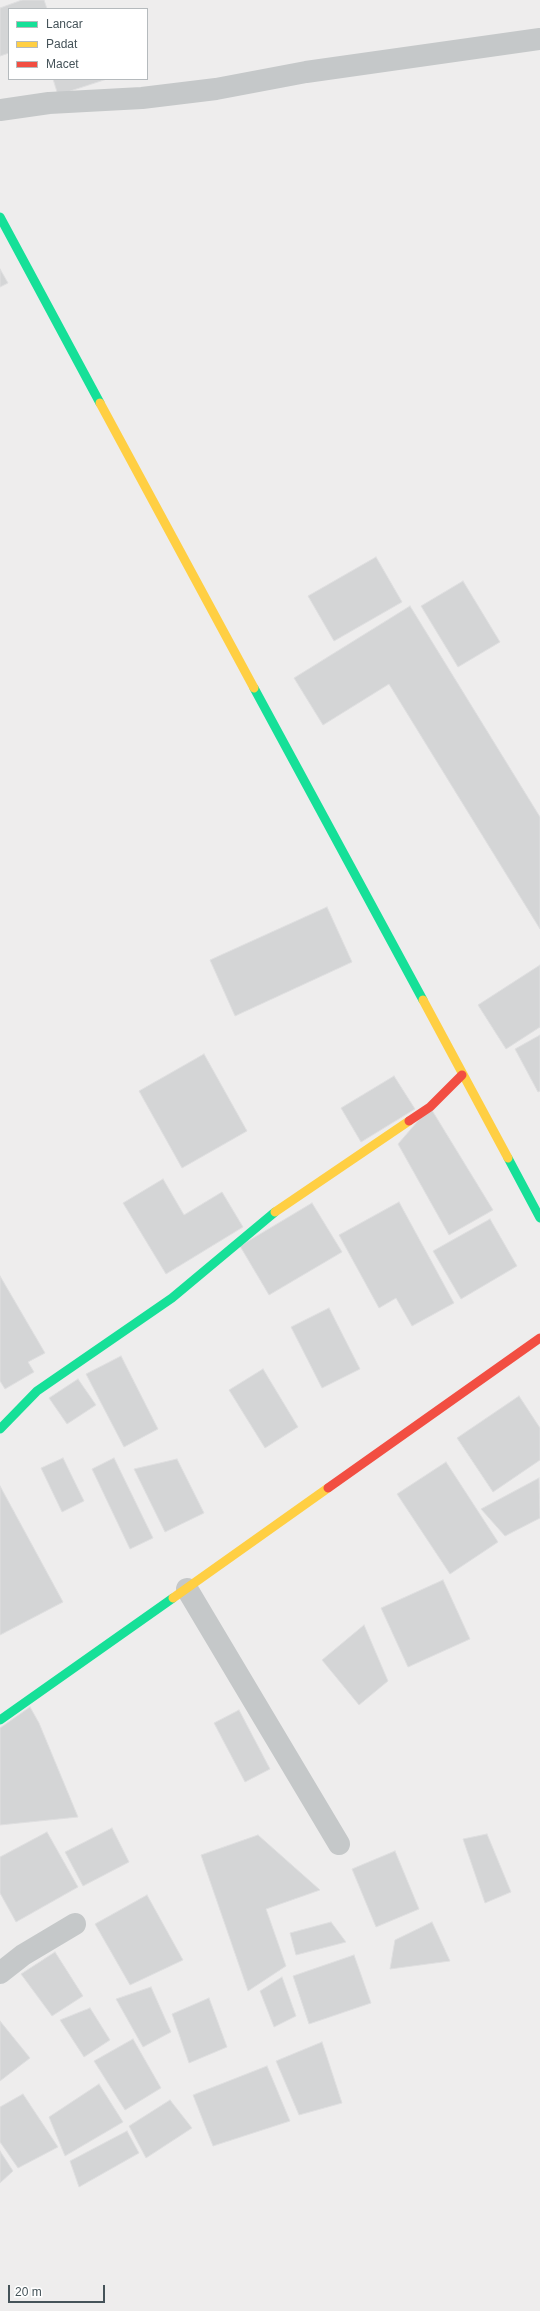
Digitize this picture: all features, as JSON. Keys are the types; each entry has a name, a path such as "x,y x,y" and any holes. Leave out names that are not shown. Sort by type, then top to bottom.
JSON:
{"street":[{"path":"0,110 49,103 142,98 216,89 306,72 540,39"},
{"path":"0,217 540,1218"},
{"path":"0,1429 37,1391 172,1298 265,1219 430,1107 462,1074"},
{"path":"0,1720 540,1338"},
{"path":"187,1589 339,1844"},
{"path":"0,1973 23,1955 74,1924"}],"building":[{"path":"22,0 44,0 47,8 8,8 8,53 0,56 0,8"},
{"path":"53,80 104,80 58,95"},
{"path":"0,269 8,283 0,287"},
{"path":"376,557 402,602 334,641 308,596"},
{"path":"463,581 500,642 458,667 421,606"},
{"path":"410,606 540,817 540,929 389,684 323,725 294,678"},
{"path":"327,907 352,962 235,1016 210,960"},
{"path":"540,965 540,1027 506,1049 478,1005"},
{"path":"540,1035 540,1091 538,1092 515,1049"},
{"path":"204,1054 247,1131 182,1168 139,1091"},
{"path":"394,1076 415,1109 361,1142 341,1108"},
{"path":"430,1107 493,1210 449,1235 398,1144"},
{"path":"163,1179 184,1215 222,1192 243,1227 166,1274 123,1203"},
{"path":"399,1202 454,1303 412,1326 396,1298 379,1308 339,1235"},
{"path":"312,1203 342,1252 269,1295 240,1246"},
{"path":"490,1219 517,1266 461,1299 433,1251"},
{"path":"0,1276 45,1353 28,1362 34,1372 5,1389 0,1381"},
{"path":"329,1308 360,1369 322,1388 291,1327"},
{"path":"121,1356 158,1429 124,1447 86,1374"},
{"path":"263,1369 298,1427 265,1448 229,1390"},
{"path":"78,1379 96,1405 67,1424 49,1398"},
{"path":"519,1396 540,1428 540,1460 493,1492 457,1438"},
{"path":"63,1458 84,1501 62,1512 41,1468"},
{"path":"114,1458 153,1538 130,1549 92,1469"},
{"path":"177,1459 204,1513 165,1532 134,1469"},
{"path":"446,1462 498,1542 450,1574 397,1494"},
{"path":"539,1478 540,1518 505,1536 481,1509"},
{"path":"0,1486 63,1602 0,1635"},
{"path":"443,1580 470,1639 408,1667 381,1608"},
{"path":"364,1625 388,1681 359,1705 322,1660"},
{"path":"30,1707 39,1723 78,1817 0,1825 0,1728"},
{"path":"239,1710 270,1769 245,1782 214,1723"},
{"path":"112,1828 129,1862 83,1886 65,1852"},
{"path":"47,1832 78,1887 16,1922 0,1893 0,1857"},
{"path":"487,1834 511,1892 485,1903 463,1839"},
{"path":"258,1835 320,1890 266,1909 286,1966 248,1991 201,1855"},
{"path":"395,1851 419,1909 376,1927 352,1869"},
{"path":"147,1895 183,1960 130,1985 95,1924"},
{"path":"331,1922 346,1942 296,1955 290,1933"},
{"path":"432,1922 450,1961 390,1969 395,1940"},
{"path":"55,1952 83,1996 52,2016 21,1974"},
{"path":"354,1955 371,2003 309,2024 293,1976"},
{"path":"282,1977 296,2016 274,2027 260,1991"},
{"path":"151,1987 171,2032 143,2047 116,1999"},
{"path":"209,1998 227,2047 189,2063 172,2014"},
{"path":"90,2008 110,2040 84,2057 60,2020"},
{"path":"0,2021 30,2058 0,2081"},
{"path":"133,2039 161,2088 125,2110 94,2061"},
{"path":"322,2042 342,2103 299,2115 276,2061"},
{"path":"267,2066 290,2121 213,2146 193,2095"},
{"path":"99,2084 123,2122 65,2156 49,2117"},
{"path":"23,2094 58,2147 18,2168 0,2142 0,2107"},
{"path":"170,2100 192,2128 146,2158 129,2126"},
{"path":"127,2131 139,2153 79,2187 70,2161"},
{"path":"0,2151 13,2171 0,2183"}],"traffic: fast":[{"path":"0,217 100,403"},
{"path":"254,688 423,1000"},
{"path":"508,1158 540,1218"},
{"path":"0,1429 37,1391 172,1298 275,1212"},
{"path":"0,1720 173,1598"}],"traffic: slow":[{"path":"100,403 254,688"},
{"path":"423,1000 508,1158"},
{"path":"275,1212 409,1121"},
{"path":"173,1598 328,1488"}],"traffic: jam":[{"path":"409,1121 430,1107 462,1075"},
{"path":"328,1488 540,1338"}]}
